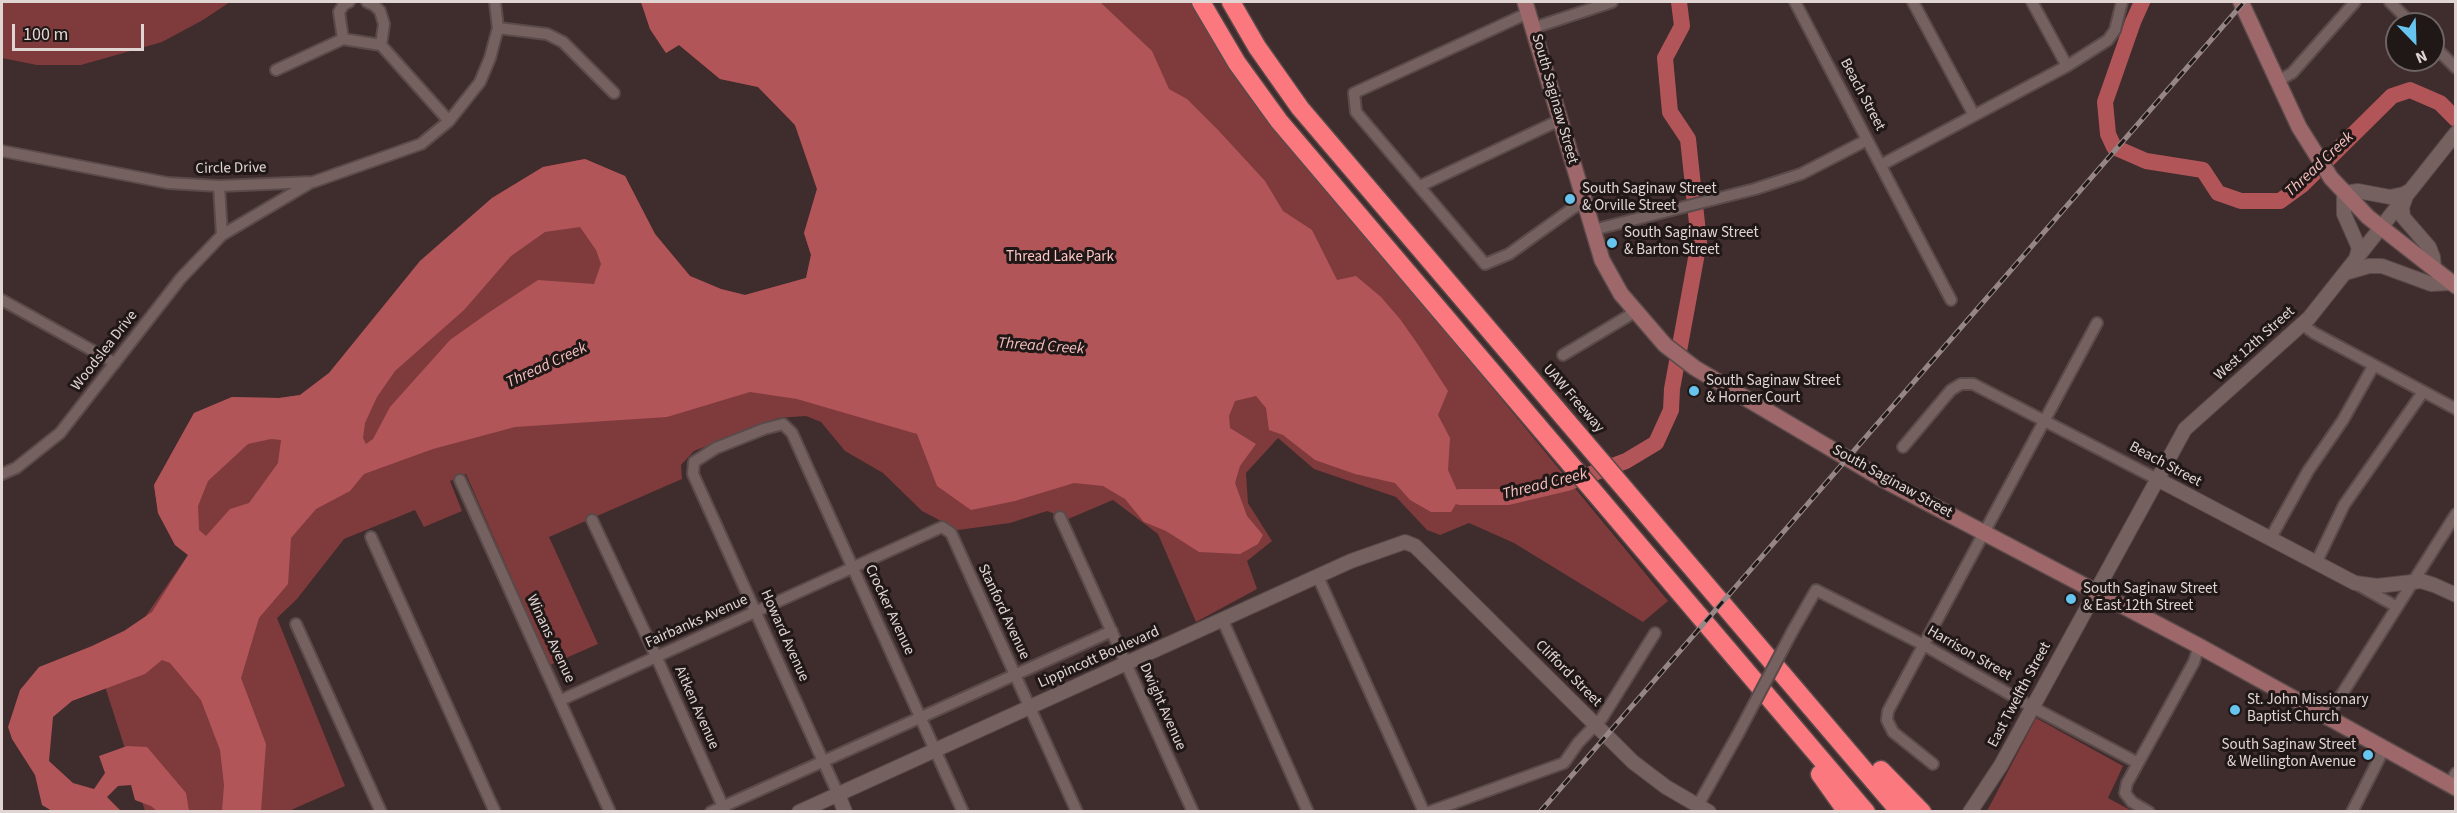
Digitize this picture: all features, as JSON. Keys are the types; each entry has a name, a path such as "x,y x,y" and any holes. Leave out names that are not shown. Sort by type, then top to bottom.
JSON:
{"highway":[{"path":"1201,2 1237,63 1273,114 1866,812"},
{"name":"UAW Freeway","path":"1231,2 1257,47 1300,108 1900,812"},
{"path":"1764,653 1922,812"},
{"path":"1739,661 1847,812"}],"main road":[{"path":"2241,2 2308,142 2331,178 2381,227 2453,284"},
{"name":"South Saginaw Street","path":"1529,14 1602,260 1635,312 1665,345 1695,368 1847,459 2199,646 2384,749 2453,782"}],"street":[{"path":"343,39 339,12 344,4 349,2"},
{"path":"367,2 380,11 384,24 381,45"},
{"path":"495,2 498,28 547,34 563,42 614,93"},
{"path":"1584,203 1573,208 1509,254 1485,264 1356,112 1354,93 1529,14 1612,2"},
{"name":"Beach Street","path":"1795,2 1951,300"},
{"path":"1913,2 1974,115"},
{"path":"2032,2 2067,66"},
{"path":"1881,165 2067,66 2108,40 2115,30 2122,2"},
{"path":"2278,81 2292,73 2355,2"},
{"name":"Circle Drive","path":"2,151 168,183 219,186 313,182 422,144 449,121 480,82 490,58 498,28"},
{"path":"276,70 343,39 381,45 449,121"},
{"path":"2445,57 2456,68"},
{"path":"1420,186 1560,120"},
{"name":"West 12th Street","path":"2095,591 2188,426 2303,325 2453,136"},
{"path":"1593,230 1755,189 1801,174 1867,140"},
{"name":"Woodslea Drive","path":"2,474 16,468 60,433 181,278 222,236 313,182"},
{"path":"219,186 222,236"},
{"path":"2356,259 2359,248 2344,214 2344,193 2358,191 2390,197 2408,193"},
{"path":"2408,193 2402,207 2403,217 2429,247 2434,269"},
{"path":"2345,273 2369,266 2382,266 2430,284 2453,284"},
{"path":"2,300 115,363"},
{"path":"1563,355 1635,312"},
{"path":"1933,764 1893,732 1887,720 1888,711 1922,644 2097,323"},
{"path":"2303,325 2456,409"},
{"path":"2270,540 2308,471 2340,425 2374,365"},
{"name":"Beach Street","path":"1903,447 1951,390 1961,384 1978,385 2397,606"},
{"path":"2316,563 2344,505 2423,392"},
{"name":"Crocker Avenue","path":"693,474 694,462 716,448 783,424 792,433 963,812"},
{"name":"Howard Avenue","path":"693,474 845,812"},
{"name":"Winans Avenue","path":"460,480 610,812"},
{"path":"2326,716 2456,514"},
{"name":"Dwight Avenue","path":"1060,517 1193,812"},
{"name":"Aitken Avenue","path":"592,520 657,656 724,809"},
{"name":"Fairbanks Avenue","path":"561,700 942,527"},
{"name":"Stanford Avenue","path":"942,527 951,533 1077,812"},
{"path":"372,537 495,812"},
{"name":"Lippincott Boulevard","path":"799,812 1382,548 1405,542 1415,546"},
{"name":"Clifford Street","path":"1415,546 1633,762 1666,787 1703,808"},
{"path":"1318,577 1426,812 1564,763 1578,743 1596,725 1655,633"},
{"name":"Beach Street","path":"2352,582 2377,586 2413,582 2428,583 2456,595"},
{"name":"Harrison Street","path":"1703,808 1738,734 1816,590 1922,644 2032,708 2138,763"},
{"name":"East Twelfth Street","path":"1970,812 2001,765 2095,591"},
{"path":"1223,621 1308,812"},
{"path":"296,624 381,812"},
{"name":"Lippincott Boulevard","path":"711,812 724,809 822,762 1112,631"},
{"path":"2149,812 2132,802 2125,793 2138,763 2194,662 2199,646"},
{"path":"2352,812 2384,749"}],"green space":[{"path":"2,2 230,2 203,20 162,42 81,65 37,65 2,58"},
{"name":"Thread Lake Park","path":"641,2 1190,2 1238,82 1273,129 1428,310 1668,601 1643,622 1514,543 1469,523 1440,535 1427,530 1396,497 1314,469 1278,438 1246,473 1248,503 1272,541 1247,561 1257,589 1196,622 1158,534 1113,500 1068,519 1047,511 1010,523 958,530 922,511 883,473 845,451 821,422 806,416 778,418 694,451 681,465 682,479 549,537 598,644 550,665 466,474 450,481 462,511 424,527 415,510 344,539 297,599 277,618 345,786 289,811 145,811 92,646 124,631 145,617 188,555 175,545 158,513 154,485 194,413 232,397 279,398 300,395 329,373 420,261 492,198 543,167 585,159 625,176 655,234 690,276 721,289 745,295 806,278 811,255 804,233 817,189 795,125 758,87 720,79 679,45 666,53 650,29"},
{"path":"2036,718 2123,766 2108,798 2132,811 1987,811"}],"water":[{"name":"Thread Lake Park","path":"641,2 1100,2 1152,51 1169,89 1187,99 1219,131 1265,181 1283,211 1312,230 1337,280 1356,276 1381,297 1400,319 1448,391 1438,415 1450,438 1448,470 1460,497 1451,512 1431,512 1410,500 1395,483 1355,474 1315,460 1283,435 1269,430 1266,408 1256,396 1235,401 1229,416 1230,428 1256,444 1240,466 1235,483 1247,516 1263,535 1258,544 1240,554 1199,552 1166,531 1144,522 1125,499 1103,486 1074,483 1015,501 971,510 937,486 917,434 797,399 750,392 667,417 515,427 433,449 364,474 350,491 316,509 291,538 288,584 259,618 241,678 266,744 261,811 222,811 224,785 220,750 201,700 170,663 162,660 145,674 72,701 53,717 49,761 73,783 94,789 105,773 99,756 127,746 147,747 186,793 189,811 157,811 135,800 131,785 118,786 107,797 121,811 52,811 42,805 35,775 12,739 8,727 20,690 39,667 124,631 152,612 188,555 175,545 158,513 154,485 194,413 232,397 279,398 300,395 329,373 420,261 492,198 543,167 585,159 625,176 655,234 690,276 721,289 745,295 806,278 811,255 804,233 817,189 795,125 758,87 720,79 679,45 666,53 650,29","holes":["580,227 596,250 601,264 594,284 538,280 488,313 450,340 390,407 373,439 366,444 363,438 365,423 377,397 395,371 464,310 511,256 545,232","271,439 281,440 278,463 249,503 230,509 206,536 199,530 198,506 208,481 248,444"]}],"waterway":[{"name":"Thread Creek","path":"1460,497 1508,497 1567,483 1626,461 1656,443 1671,410 1672,389 1699,242 1688,139 1670,112 1665,58 1682,26 1679,2"},
{"name":"Thread Creek","path":"2142,2 2105,102 2108,134 2114,147 2146,161 2203,170 2218,193 2241,201 2280,201 2302,185 2392,96 2410,90 2440,103 2456,119"}],"railway":[{"path":"1540,812 2244,2"}],"place":[{"name":"South Saginaw Street & Orville Street","path":"1570,199"},
{"name":"South Saginaw Street & Barton Street","path":"1612,243"},
{"name":"South Saginaw Street & Horner Court","path":"1694,391"},
{"name":"South Saginaw Street & East 12th Street","path":"2071,599"},
{"name":"St. John Missionary Baptist Church","path":"2235,710"},
{"name":"South Saginaw Street & Wellington Avenue","path":"2368,755"}]}
